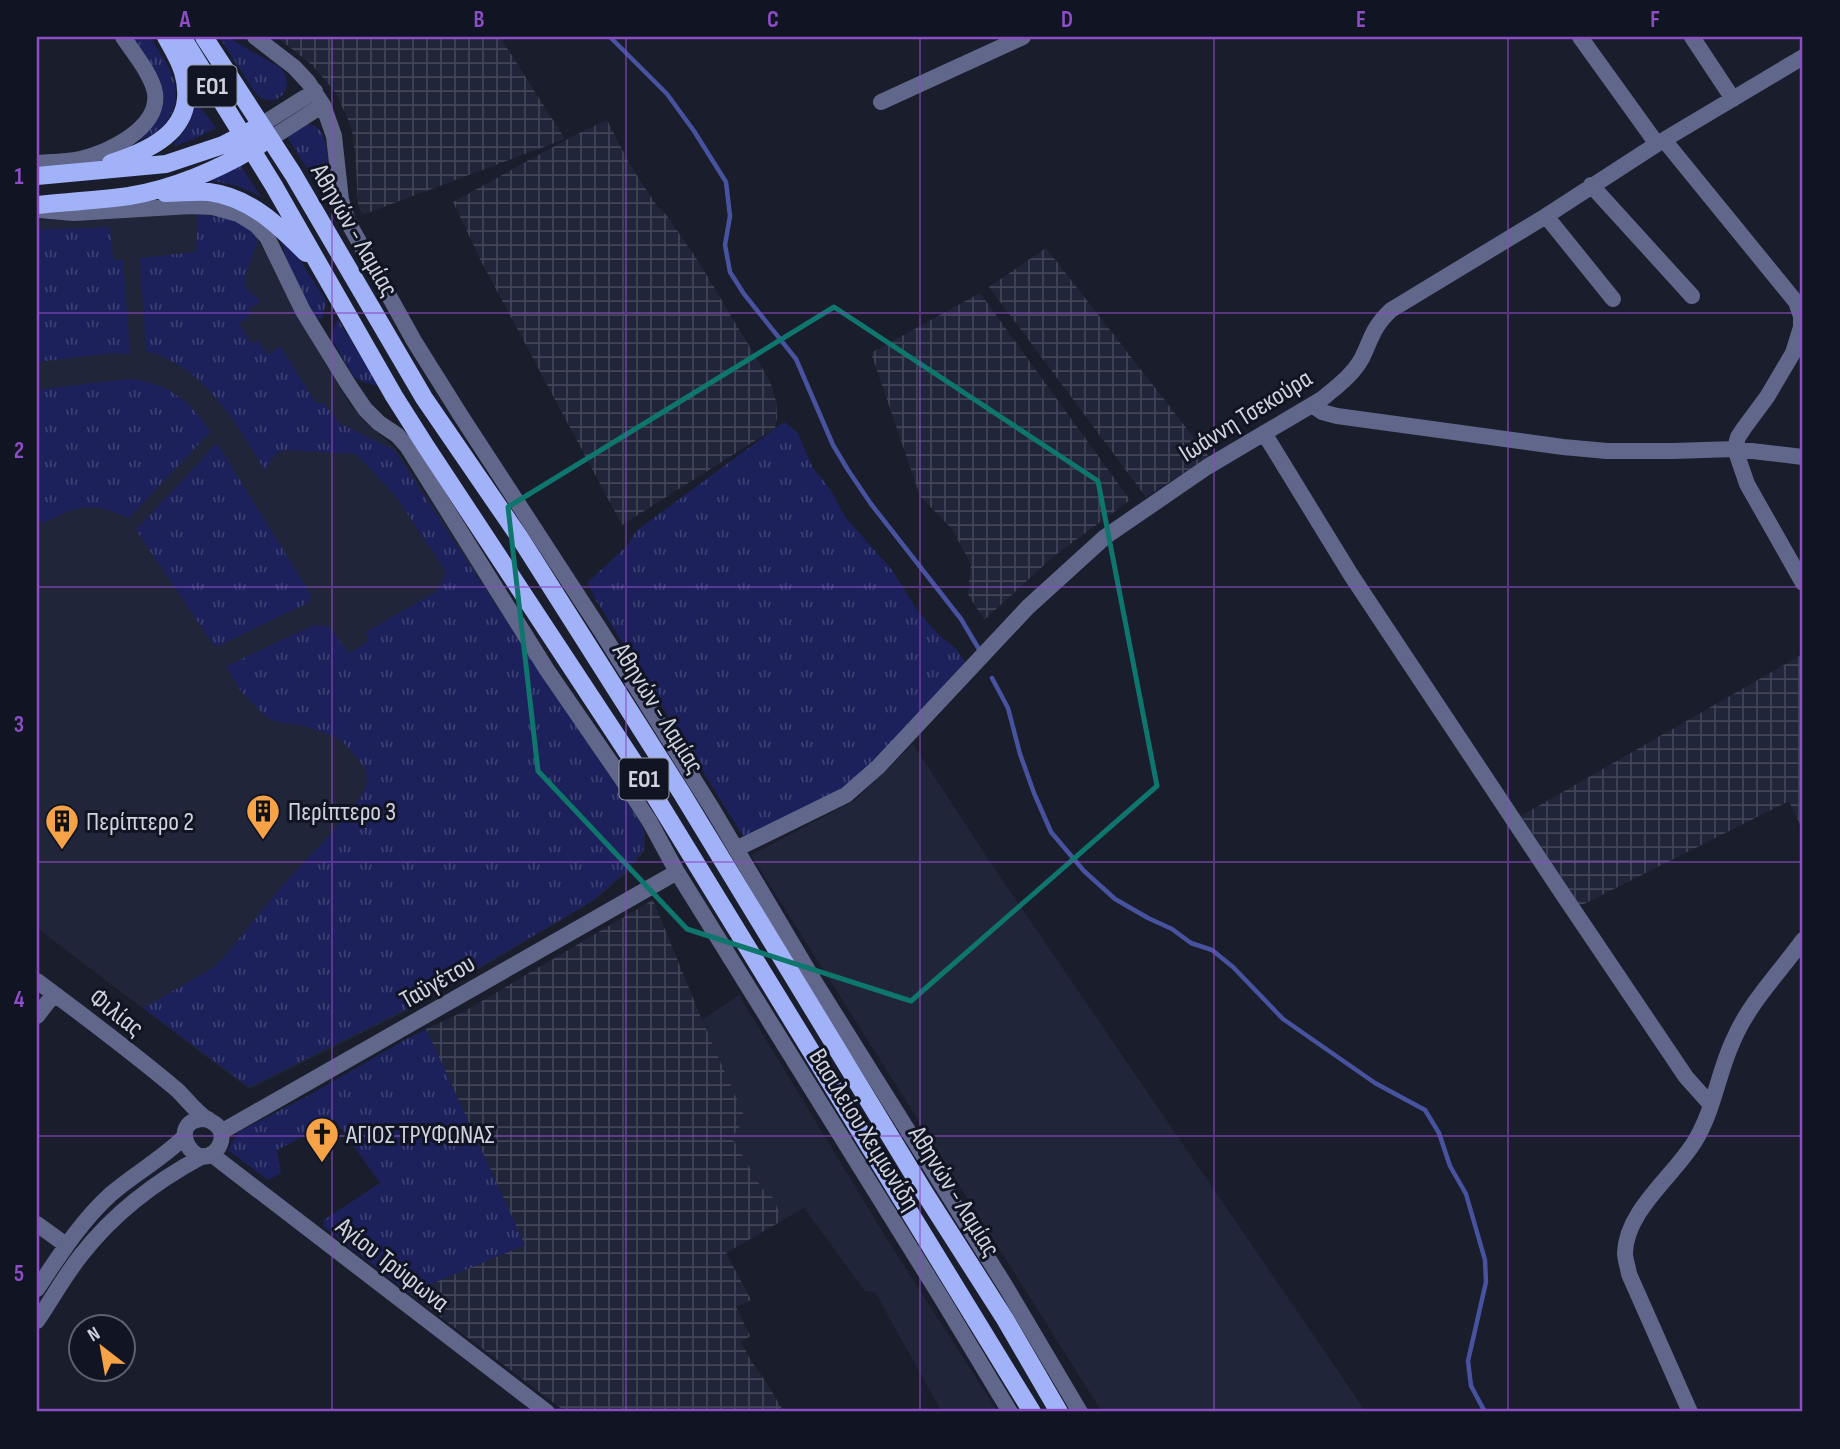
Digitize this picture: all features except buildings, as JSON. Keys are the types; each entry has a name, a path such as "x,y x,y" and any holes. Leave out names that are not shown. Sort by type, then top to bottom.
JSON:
{"main road":[{"path":"77,173 140,152 164,138 178,125 184,111 186,94 184,74 166,37"},
{"name":"Αθηνών - Λαμίας","path":"182,37 419,435 637,767 1032,1412"},
{"name":"Αθηνών - Λαμίας","path":"204,37 293,174 410,376 520,538 681,792 924,1192 1005,1319 1059,1412"},
{"path":"37,208 165,188 224,166 247,143 266,132"},
{"path":"37,176 166,164 213,148 247,143"},
{"path":"130,195 209,192 230,197 253,206 323,270"}],"street":[{"path":"37,163 78,160 97,153 123,141 146,122 154,107 154,91 149,78 123,37"},
{"path":"255,37 294,67 319,98 334,136 339,187 345,213 414,341 586,607 736,849 816,985 1000,1277 1080,1412"},
{"path":"881,102 1023,37"},
{"path":"1580,37 1661,142 1796,302 1801,316 1801,327 1793,353 1768,397 1738,437 1735,449 1747,484 1803,583"},
{"path":"1692,37 1733,99"},
{"name":"Ιωάννη Τσεκούρα","path":"736,849 846,795 878,767 1028,607 1105,537 1198,473 1312,405 1338,386 1353,372 1373,331 1391,310 1803,57"},
{"path":"266,132 319,98"},
{"path":"1591,186 1692,296"},
{"name":"Βασιλείου Χειμωνίδη","path":"37,208 74,213 214,207 238,214 257,225 267,237 303,311 348,384 365,409 407,446 547,670 636,800 677,872 1010,1412"},
{"path":"1546,216 1614,299"},
{"path":"1312,405 1322,412 1337,416 1563,447 1660,451 1735,449 1803,457"},
{"path":"1264,433 1351,575 1562,893 1686,1077 1711,1105"},
{"name":"Ταϋγέτου","path":"221,1132 677,872"},
{"path":"1690,1412 1629,1274 1625,1254 1628,1234 1638,1215 1695,1142 1707,1119 1731,1043 1744,1017 1803,940"},
{"name":"Φιλίας","path":"37,981 166,1081 208,1119"},
{"path":"37,1016 54,994"},
{"name":"Φιλίας","path":"166,1081 182,1106 186,1133"},
{"path":"37,1289 79,1228 111,1194 158,1160 195,1121 208,1119 215,1123 222,1137 219,1147 156,1183 101,1231 80,1256 37,1321"},
{"path":"186,1133 185,1144 189,1149 197,1155 207,1155"},
{"name":"Αγίου Τρύφωνα","path":"207,1155 547,1412"},
{"path":"37,1224 66,1245"}],"highlighted area":[{"path":"834,307 1098,481 1157,786 911,1001 687,929 538,771 508,507"}],"shaded area":[{"path":"277,37 500,37 565,139 362,215 358,204 353,136 336,93 312,65"},
{"path":"607,120 630,165 700,264 770,381 777,417 775,428 622,525 481,261 453,202"},
{"path":"209,213 252,227 292,305 349,403 396,449 645,830 645,851 624,875 593,901 419,1005 249,1089 37,928 37,220"},
{"path":"1046,248 1209,457 1146,497 989,287"},
{"path":"980,293 1130,500 1054,556 984,620 968,594 971,564 952,529 920,496 871,353"},
{"path":"1803,654 1803,831 1789,801 1580,906 1521,816"},
{"path":"913,744 992,865 1366,1412 1102,1412 751,855 854,801"},
{"path":"653,900 745,1118 732,1138 763,1190 770,1192 783,1220 726,1253 751,1300 736,1307 750,1336 741,1342 784,1412 566,1412 409,1293 525,1245 426,1029 465,1011"},
{"path":"739,995 890,1244 998,1412 942,1412 875,1292 865,1291 804,1208 783,1220 770,1193 763,1190 732,1138 702,1020"}],"green space":[{"path":"132,37 150,37 170,69 176,92 173,111 168,119 155,132 137,141 158,116 163,95 151,64"},
{"path":"219,37 227,37 281,68 287,84 282,96 270,100 256,94"},
{"path":"196,101 216,128 175,146 188,126"},
{"path":"304,123 318,128 325,141 329,204 289,140 288,136"},
{"path":"241,166 261,197 238,186 209,180"},
{"path":"198,214 232,220 253,233 258,240 245,276 245,287 261,302 250,308 249,316 239,324 252,344 257,340 268,355 280,346 316,403 324,403 339,423 395,451 644,830 643,850 622,875 592,901 418,1003 249,1087 143,1008 213,968 224,957 282,886 349,814 360,799 367,779 365,768 345,744 333,736 305,726 274,721 264,715 241,691 226,666 315,625 328,626 350,653 368,641 366,632 437,591 444,579 445,570 394,494 356,454 283,450 274,455 265,470 230,416 202,383 167,358 146,351 140,258 196,252"},
{"path":"110,227 113,260 123,260 130,354 113,353 37,362 37,230"},
{"path":"280,232 326,301 322,319 317,318 293,277"},
{"path":"337,320 378,386 354,377 331,338"},
{"path":"127,379 153,383 176,395 195,411 210,432 129,518 91,507 67,512 44,523 37,520 37,390"},
{"path":"784,422 797,432 813,468 830,489 846,518 892,570 917,610 936,632 956,649 969,667 863,778 752,834 743,836 594,597 588,582 628,545 636,531"},
{"path":"217,443 311,597 306,604 218,646 213,644 136,530"},
{"path":"426,1029 525,1245 409,1293 323,1226 324,1220 380,1183 335,1120 277,1150 281,1173 268,1180 228,1150 238,1132"}],"waterway":[{"path":"610,37 667,94 726,182 730,216 725,245 730,272 744,294 796,359 833,445 848,470 871,504 961,619 980,651"},
{"path":"992,678 1008,708 1020,754 1051,832 1084,871 1115,899 1172,929 1191,943 1212,950 1233,967 1283,1019 1375,1083 1425,1110 1439,1133 1450,1166 1466,1194 1485,1260 1486,1282 1468,1361 1471,1386 1485,1412"}],"place":[{"name":"Περίπτερο 3","path":"263,841"},
{"name":"Περίπτερο 2","path":"62,851"},
{"name":"ΑΓΙΟΣ ΤΡΥΦΩΝΑΣ","path":"322,1164"}]}
